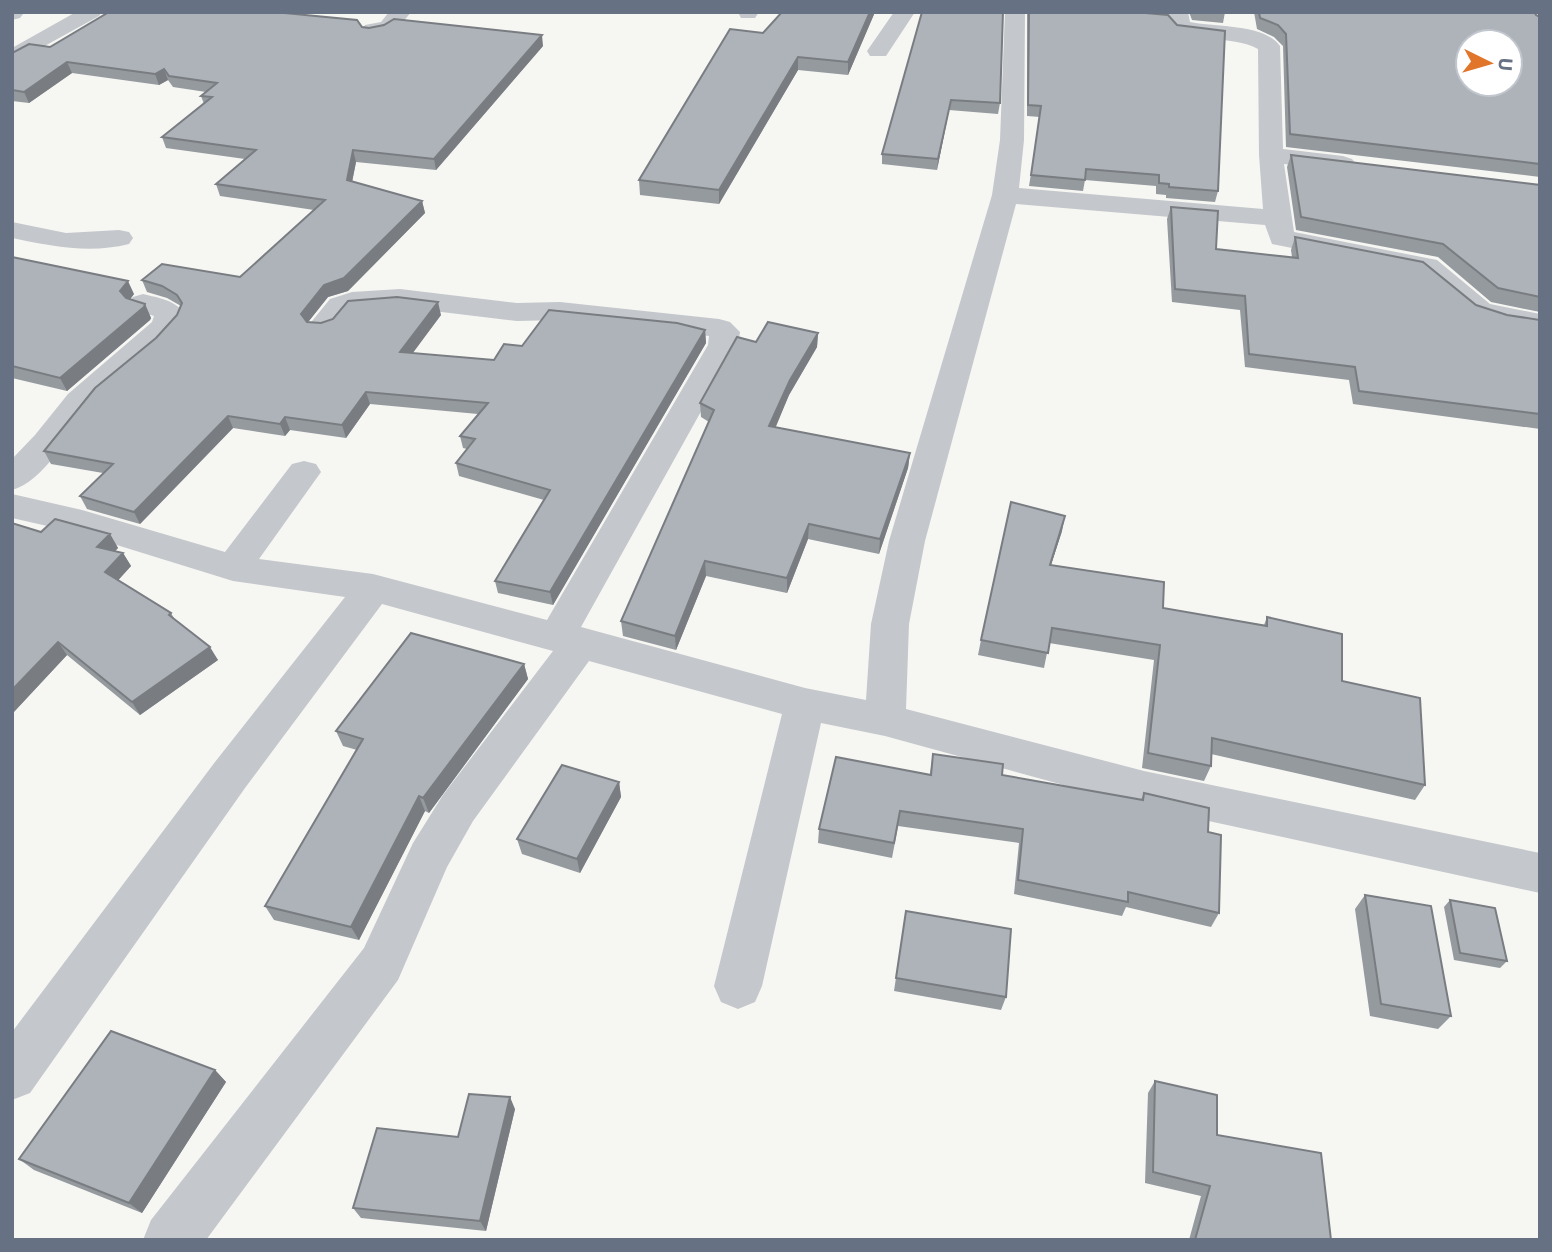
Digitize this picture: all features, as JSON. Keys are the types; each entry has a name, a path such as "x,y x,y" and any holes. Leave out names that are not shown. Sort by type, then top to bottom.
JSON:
{"street":[{"path":"12,57 92,12"},
{"path":"373,30 388,26 401,12"},
{"path":"878,51 905,12"},
{"path":"885,720 890,625 906,541 1005,195 1013,140 1015,12"},
{"path":"1152,15 1178,14 1178,23 1192,30 1241,34 1261,40 1269,46 1271,155 1279,251 1263,261"},
{"path":"1271,155 1365,167"},
{"path":"1005,195 1279,228 1427,267 1480,310 1500,317 1540,323"},
{"path":"12,230 66,241 119,238"},
{"path":"171,1240 381,964 429,857 457,808 569,639 723,345 725,332 719,328 560,311 517,312 400,298 352,301 340,305 323,326"},
{"path":"12,479 47,443 79,401 165,326 170,314 162,308 144,303"},
{"path":"233,568 304,472"},
{"path":"12,506 82,522 233,568 373,588 805,704 885,720 1144,789 1540,873"},
{"path":"15,1067 230,775 373,588"},
{"path":"738,986 805,704"}],"building":[{"path":"109,12 274,12 357,20 362,27 369,28 384,25 394,19 542,35 434,159 353,150 347,180 422,201 344,278 324,285 301,314 307,322 321,323 333,319 348,301 397,297 438,302 400,352 494,360 504,344 522,346 549,310 677,323 705,330 550,592 495,581 550,490 456,463 475,439 460,436 488,403 366,392 342,425 285,417 280,424 228,416 134,512 80,496 113,464 44,451 95,388 156,338 177,315 182,303 177,295 162,286 142,280 162,264 240,277 325,200 216,184 256,150 162,137 212,97 201,96 217,83 169,76 164,69 155,74 67,62 24,92 12,90 12,53 29,44 50,47"},
{"path":"782,12 870,12 848,62 798,57 719,190 639,180 730,29 763,33"},
{"path":"922,12 1003,12 1000,103 951,100 938,159 882,154"},
{"path":"1029,12 1134,12 1168,15 1177,25 1225,31 1218,191 1169,187 1169,184 1159,183 1159,175 1086,169 1085,180 1031,175 1041,106 1028,105"},
{"path":"1259,12 1534,12 1540,17 1540,164 1290,134 1286,34 1278,25 1260,18"},
{"path":"1291,155 1540,185 1540,297 1498,288 1443,244 1301,217"},
{"path":"1171,207 1218,211 1216,249 1298,258 1295,237 1423,262 1476,305 1507,315 1540,320 1540,414 1359,391 1355,367 1249,354 1245,296 1175,289"},
{"path":"12,257 128,281 120,291 126,298 145,304 144,307 60,378 12,366"},
{"path":"768,322 818,333 790,380 769,426 910,453 880,539 809,524 787,578 705,561 675,636 621,621 714,410 700,403 737,337 756,342"},
{"path":"1011,502 1065,516 1050,565 1164,582 1163,608 1267,626 1267,617 1342,634 1342,681 1420,698 1425,785 1212,738 1211,766 1148,753 1160,645 1052,628 1048,653 981,640"},
{"path":"55,519 110,534 97,547 123,553 105,572 171,613 169,615 210,647 132,702 58,642 12,690 12,523 41,532"},
{"path":"411,633 524,664 423,798 419,796 351,927 265,906 363,739 336,731"},
{"path":"933,754 1003,764 1002,775 1143,800 1144,793 1209,808 1208,832 1221,835 1219,913 1128,892 1128,902 1018,880 1023,829 900,811 894,843 819,829 836,757 931,775"},
{"path":"562,765 619,782 577,859 517,839"},
{"path":"1365,895 1431,906 1451,1016 1381,1004"},
{"path":"1450,900 1495,908 1507,961 1460,953"},
{"path":"906,911 1011,929 1006,997 896,978"},
{"path":"111,1031 215,1070 129,1203 19,1159"},
{"path":"1155,1081 1217,1095 1217,1135 1321,1153 1331,1240 1195,1240 1210,1186 1153,1172"},
{"path":"469,1094 510,1097 480,1221 353,1208 377,1128 458,1137"}]}
